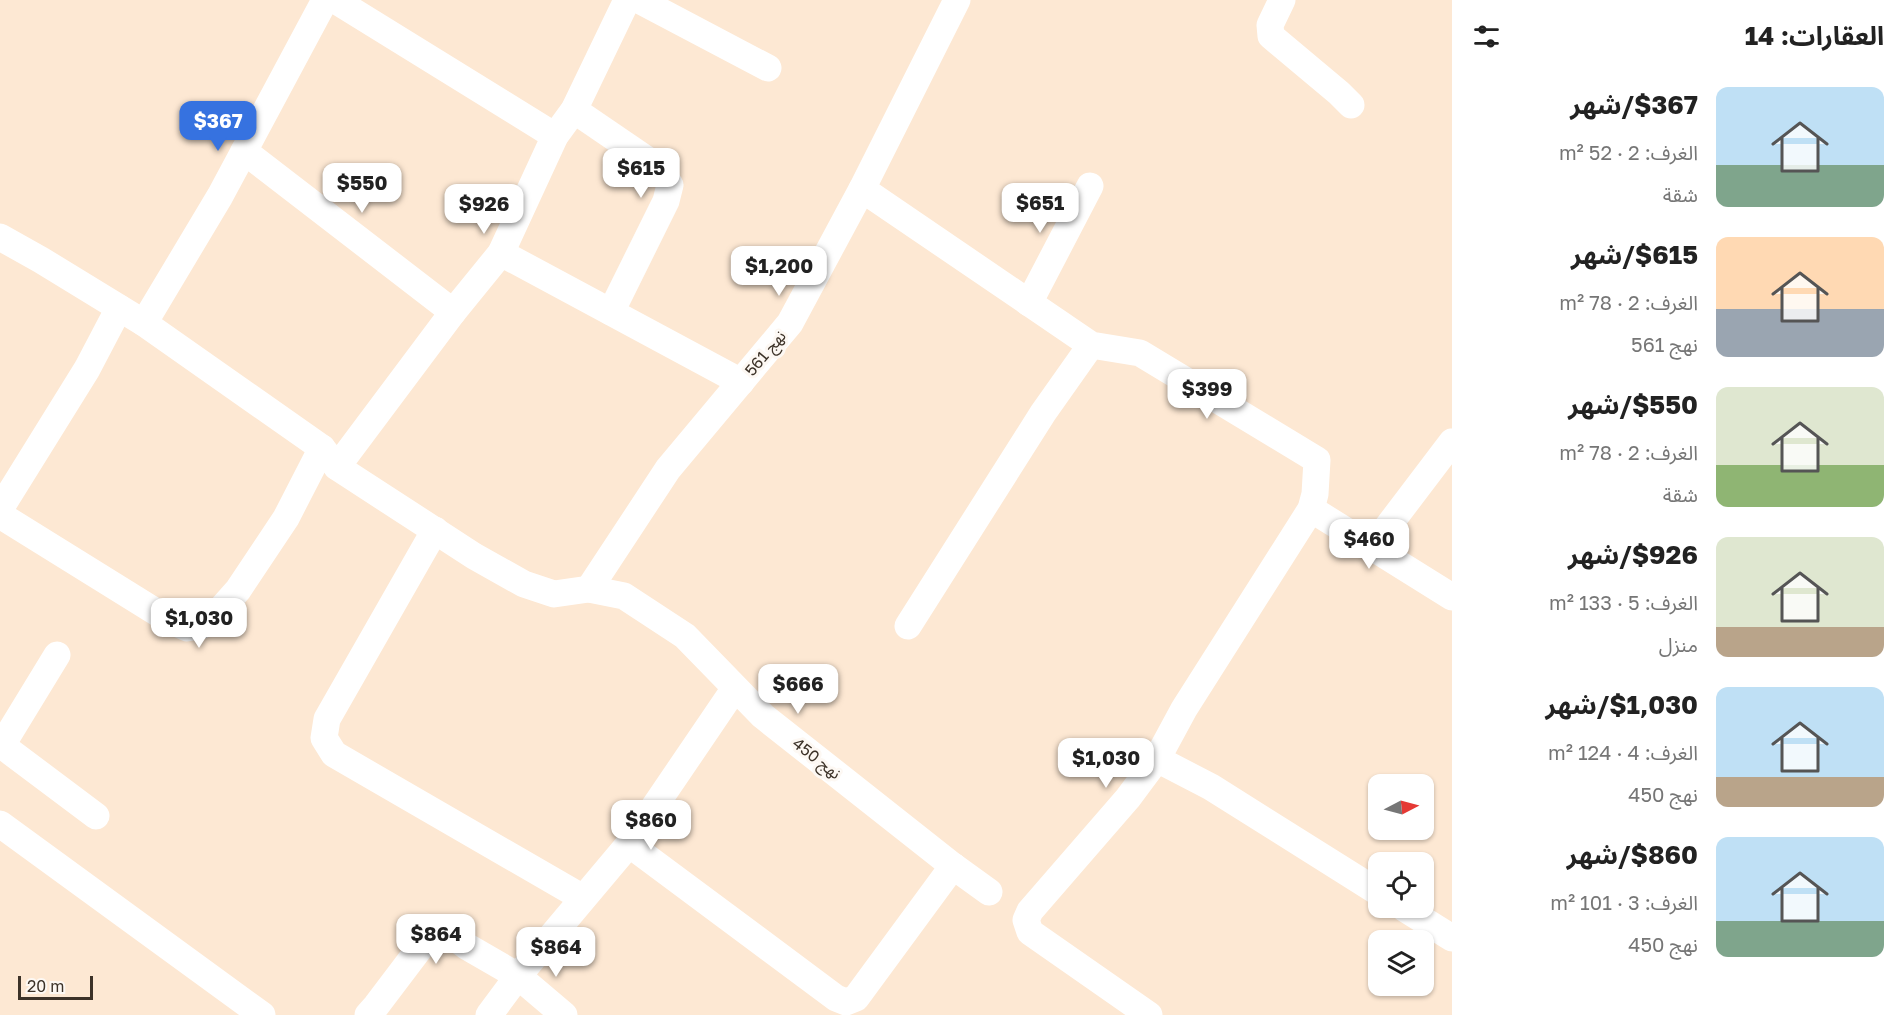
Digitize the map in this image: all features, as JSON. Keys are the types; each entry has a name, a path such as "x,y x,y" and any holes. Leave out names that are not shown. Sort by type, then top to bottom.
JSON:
{"street":[{"path":"144,323 220,196 325,0"},
{"path":"335,0 555,136"},
{"path":"0,515 169,620 187,628 201,626 222,608 244,581 329,457 501,253 555,136 574,110 627,0"},
{"path":"639,0 768,68"},
{"path":"1282,0 1270,25 1271,36 1351,105"},
{"name":"نهج 561","path":"589,589 668,470 790,323 862,189 953,2"},
{"path":"574,110 659,168 670,185 666,201 611,312"},
{"path":"244,151 453,312"},
{"path":"1029,303 1090,186"},
{"path":"862,189 1091,345 1140,353 1317,460 1315,494 1311,509 1184,709 1156,759 1128,798 1030,911 1026,920 1030,933 1149,1015"},
{"name":"نهج 450","path":"0,237 144,323 329,457 474,556 524,584 554,594 589,589 624,596 685,636 764,716 989,892"},
{"path":"501,253 741,382"},
{"path":"0,509 87,369 119,308"},
{"path":"908,626 1043,413 1091,345"},
{"path":"1373,546 1452,442"},
{"path":"1311,509 1451,594"},
{"path":"435,530 327,719 324,738 334,754 584,898"},
{"path":"57,655 1,744 96,816"},
{"path":"489,1015 518,976 629,844 735,688"},
{"path":"1156,759 1212,787 1368,886"},
{"path":"0,824 262,1015"},
{"path":"629,844 836,998 846,1002 856,998 953,866"},
{"path":"1420,918 1452,938"},
{"path":"368,1015 429,936 437,932 447,933 518,976 564,1015"}]}
